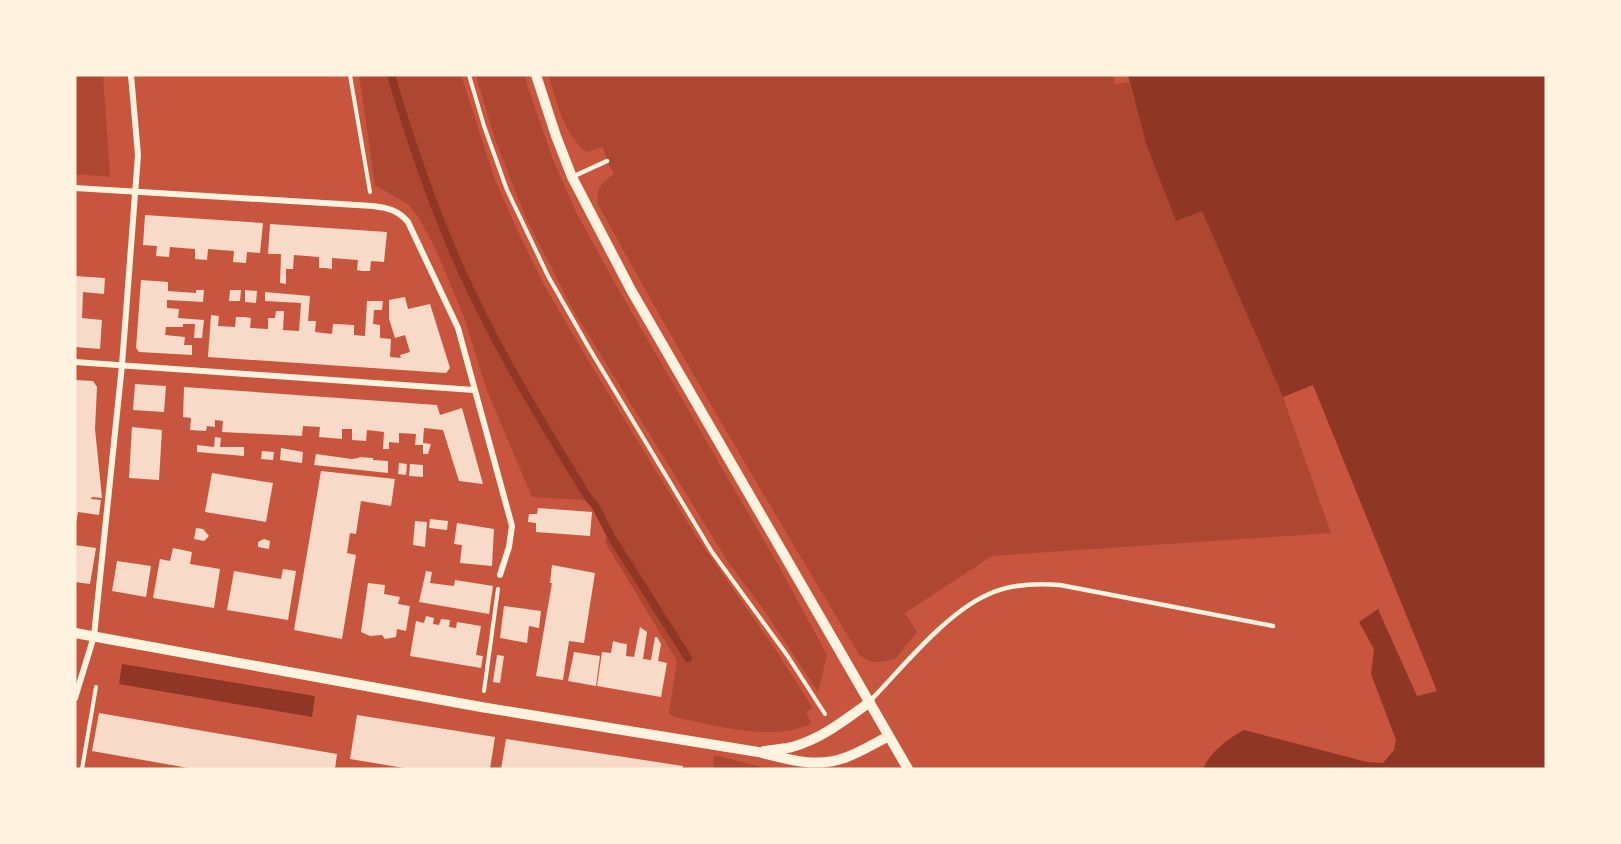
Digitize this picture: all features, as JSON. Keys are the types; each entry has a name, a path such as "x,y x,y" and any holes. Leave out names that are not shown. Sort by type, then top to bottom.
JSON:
{"street":[{"path":"75,698 94,636 122,365 138,154 131,75"},
{"path":"536,75 572,177 631,290 908,769"},
{"path":"75,189 134,190 373,206 400,212 408,222 458,328 512,525 501,575"},
{"path":"75,362 474,390"},
{"path":"75,633 482,706 758,752 797,762 828,762 849,757 889,736"},
{"path":"758,752 792,747 813,740 833,729 870,702"}],"lane":[{"path":"572,177 607,161"},
{"path":"870,702 960,611 987,594 1018,586 1060,585 1273,626"}],"path":[{"path":"350,75 373,206"},
{"path":"469,75 507,190 548,276 712,552 787,655 833,729"},
{"path":"482,706 501,575"},
{"path":"82,769 97,681"}],"shaded area":[{"path":"75,75 103,75 110,177 75,174"},
{"path":"359,75 461,75 494,177 543,283 696,536 813,708 806,712 811,722 809,725 793,730 759,732 725,728 674,717 669,713 677,661 605,542 608,528 596,504 585,500 532,497 487,391 464,317 436,250 419,218 409,205 375,185"},
{"path":"476,75 524,75 552,157 575,210 780,568 827,655 818,692 766,613 728,562 572,308 527,220 493,133"},
{"path":"548,75 1113,75 1115,84 1129,82 1146,144 1176,221 1202,210 1283,397 1331,533 992,556 905,613 917,632 895,659 876,662 865,659 860,656 726,431 598,204 600,186 614,174 603,147 586,152 571,135"},
{"path":"1128,75 1546,75 1546,769 1203,769 1220,746 1244,730 1367,762 1383,763 1394,750 1396,740 1371,674 1374,649 1359,622 1378,609 1417,696 1437,691 1313,385 1283,397 1202,211 1176,221 1146,144"},
{"path":"122,664 315,696 312,717 119,684"},
{"path":"714,755 770,769 713,769"}],"building":[{"path":"145,215 263,223 260,253 247,252 246,263 233,262 234,251 208,249 207,260 195,259 195,249 170,247 169,257 156,256 157,246 143,245"},
{"path":"270,224 387,232 384,262 371,261 370,271 363,271 357,270 358,260 332,258 332,269 319,268 319,257 294,255 293,269 286,269 286,284 280,283 281,254 268,254"},
{"path":"75,276 105,278 104,294 83,292 82,318 102,320 100,349 75,347"},
{"path":"141,280 168,282 168,291 196,293 196,290 204,290 203,302 167,300 167,308 179,309 178,318 204,320 202,338 194,338 195,324 166,327 165,335 185,337 184,345 192,345 192,355 139,352 136,348"},
{"path":"230,290 241,290 240,301 229,301"},
{"path":"245,290 257,291 256,303 245,302"},
{"path":"265,292 310,296 308,321 316,321 315,332 332,334 333,324 354,325 354,335 365,336 367,301 383,301 382,310 374,310 373,324 380,325 380,338 391,339 390,357 401,358 400,355 410,352 405,335 395,338 389,319 389,300 405,297 408,309 430,304 450,368 446,373 208,357 211,315 219,316 218,326 235,327 236,317 244,317 251,318 250,328 268,329 268,318 275,318 276,311 284,311 283,330 299,331 301,303 265,301"},
{"path":"75,380 93,381 97,387 95,429 102,498 92,497 91,499 101,500 99,515 78,512 76,523"},
{"path":"135,384 166,386 164,412 133,410"},
{"path":"184,387 437,405 440,415 462,408 483,484 459,481 443,430 424,428 423,443 431,444 428,454 423,454 423,445 415,445 416,434 399,433 399,443 389,442 389,449 383,449 384,432 367,430 366,441 352,440 352,429 342,429 342,439 319,437 320,427 303,426 302,436 222,432 223,421 215,420 215,427 207,426 206,431 190,430 191,418 183,417"},
{"path":"132,427 162,430 159,480 129,478"},
{"path":"215,437 221,438 220,447 244,447 244,456 197,452 197,445 214,447"},
{"path":"281,448 303,452 302,463 280,460"},
{"path":"262,451 274,452 273,460 261,459"},
{"path":"316,454 388,461 388,473 314,465"},
{"path":"399,463 407,464 406,475 398,474"},
{"path":"410,464 423,465 423,477 409,476"},
{"path":"321,471 395,479 391,506 361,501 356,534 350,533 347,553 356,555 342,639 294,630"},
{"path":"212,473 273,483 266,522 205,512"},
{"path":"538,508 592,512 590,536 536,532 536,523 528,522 529,514 537,514"},
{"path":"430,519 448,521 447,530 429,528"},
{"path":"415,521 427,522 425,547 413,545"},
{"path":"457,523 494,529 492,566 460,563 462,545 454,544"},
{"path":"196,528 203,529 209,536 204,541 194,539"},
{"path":"264,539 270,541 269,549 258,547 258,542"},
{"path":"75,545 96,548 90,584 75,582"},
{"path":"173,548 192,552 190,564 220,569 214,608 153,598 160,559 170,561"},
{"path":"117,561 151,566 146,597 112,591"},
{"path":"552,565 595,573 584,643 569,641 563,680 536,676 552,583 550,583"},
{"path":"283,569 296,571 288,620 227,610 234,571 281,579"},
{"path":"426,571 432,572 430,583 454,586 455,580 493,586 489,614 419,602"},
{"path":"368,583 385,585 384,594 400,597 398,604 410,606 406,631 397,629 396,637 385,639 382,635 370,636 361,632"},
{"path":"504,606 541,611 539,628 529,626 527,643 500,638"},
{"path":"426,616 434,618 433,624 439,625 441,619 450,620 449,627 456,628 457,622 481,626 476,655 483,656 481,668 410,656 416,621 424,623"},
{"path":"640,627 647,632 643,659 651,660 655,637 657,637 661,644 658,661 667,663 661,697 597,686 602,652 611,653 613,641 627,644 626,656 634,657"},
{"path":"574,652 600,656 596,686 568,681"},
{"path":"497,655 504,656 500,683 493,682"},
{"path":"99,713 337,754 335,769 194,769 92,751"},
{"path":"357,715 495,737 490,769 410,769 350,759"},
{"path":"506,739 683,766 683,769 501,769"}],"waterway":[{"path":"391,75 437,213 485,319 512,371 587,496 596,507 612,538 688,658"}]}
